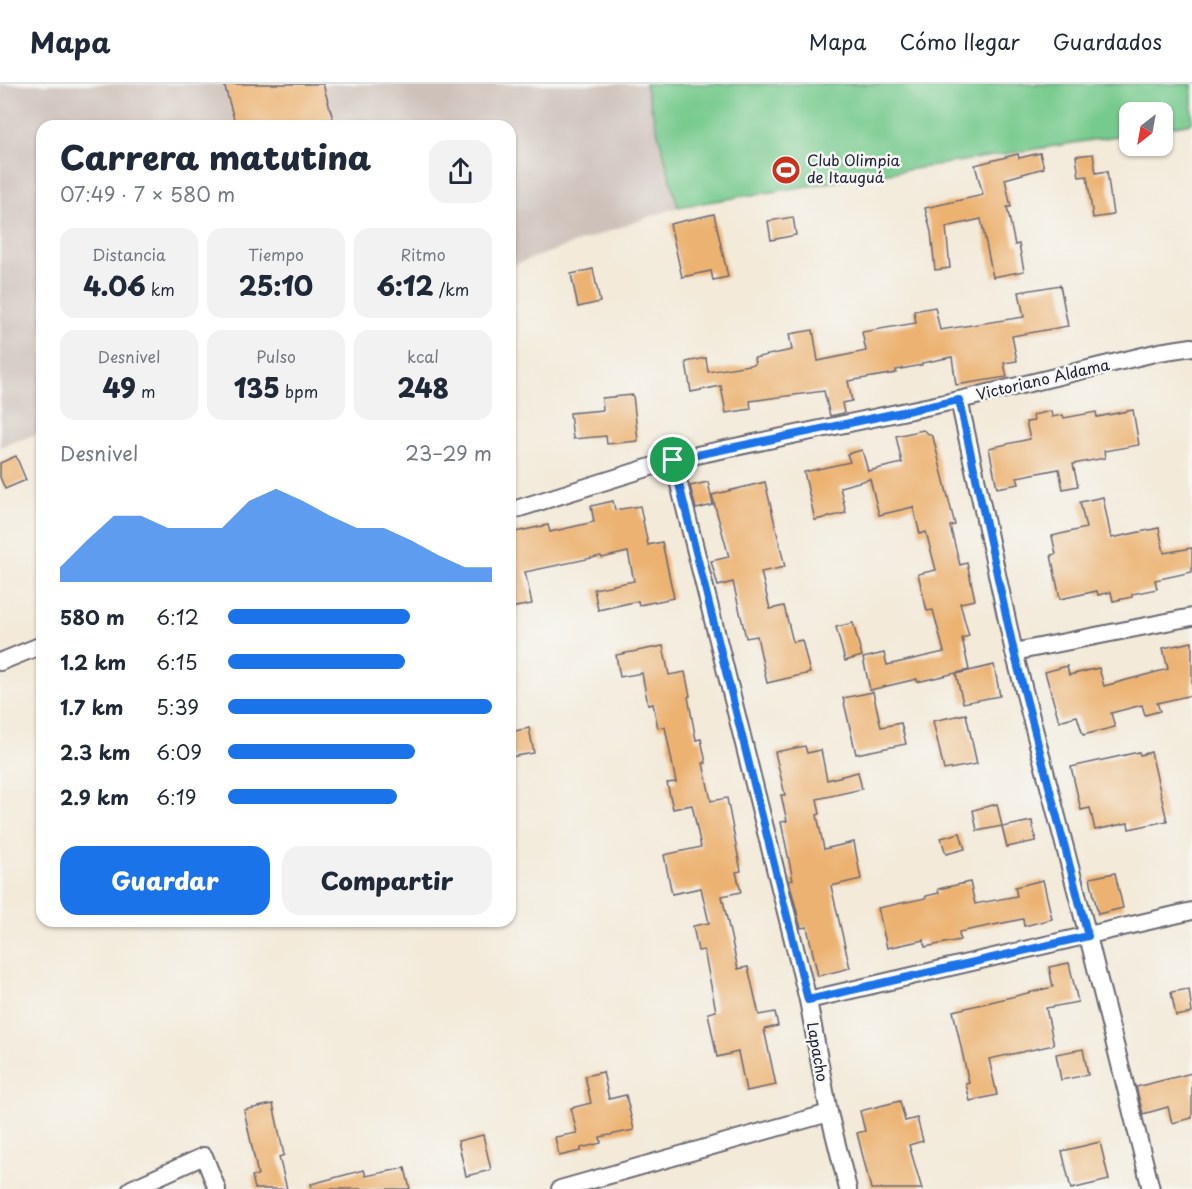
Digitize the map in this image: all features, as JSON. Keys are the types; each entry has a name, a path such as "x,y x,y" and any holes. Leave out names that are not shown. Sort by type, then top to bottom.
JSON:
{"street":[{"name":"Victoriano Aldama","path":"516,509 673,460 959,400 1159,352 1192,347"},
{"path":"959,400 1014,652 1151,1189"},
{"name":"Lapacho","path":"673,460 808,1000 829,1113 848,1189"},
{"path":"1014,652 1192,617"},
{"path":"0,662 36,647"},
{"path":"808,1000 1192,911"},
{"path":"560,1189 829,1113"},
{"path":"130,1189 204,1156 218,1189"}],"shaded area":[{"path":"0,84 645,84 678,207 516,264 516,120 36,120 36,434 0,447"}],"green space":[{"name":"Club Olimpia de Itauguá","path":"645,84 1192,84 1192,123 1173,126 1173,102 1119,102 1119,136 678,207"}],"building":[{"path":"224,84 323,84 333,120 234,120"},
{"path":"1040,153 1044,168 1005,179 1011,207 1007,207 1015,245 1019,244 1024,271 993,277 981,219 946,227 950,268 935,270 931,232 925,208 983,195 975,165 1018,154 1019,158"},
{"path":"1093,154 1096,173 1107,171 1113,215 1093,218 1087,176 1079,177 1076,156"},
{"path":"714,214 728,277 713,280 711,271 682,277 670,224"},
{"path":"793,217 796,235 771,240 768,221"},
{"path":"593,269 600,302 578,307 571,274"},
{"path":"1060,285 1068,326 1012,336 1017,361 1004,363 1007,377 956,385 952,357 922,363 922,365 896,370 896,373 848,381 852,401 842,403 844,413 830,416 824,391 750,401 751,409 726,413 721,386 691,392 686,362 706,358 708,372 755,364 754,358 792,350 789,334 813,330 818,361 866,351 862,332 916,323 914,311 935,307 940,330 1024,317 1019,292"},
{"path":"633,395 638,441 607,444 606,436 573,439 570,413 603,410 602,398"},
{"path":"1133,410 1139,445 1104,451 1105,458 1073,464 1078,486 1063,489 1059,469 1017,477 1019,484 997,488 989,448 1030,439 1026,422 1034,421 1033,415 1051,411 1052,417 1063,415 1064,418 1096,412 1097,417"},
{"path":"923,430 933,437 955,525 950,526 960,565 967,563 975,600 960,603 969,636 962,638 969,670 870,690 863,658 884,653 887,665 944,652 933,610 927,611 918,574 936,570 926,532 920,534 913,507 879,515 870,479 840,487 846,513 815,520 804,472 850,462 847,454 862,450 868,471 902,463 896,436"},
{"path":"16,456 26,480 5,489 0,477 0,463"},
{"path":"708,482 713,505 696,509 690,486"},
{"path":"765,482 785,567 761,572 770,609 784,606 793,642 802,640 810,673 767,683 757,636 746,638 733,582 718,586 711,561 729,557 712,495"},
{"path":"1103,497 1111,538 1159,528 1164,553 1192,548 1192,572 1155,580 1157,589 1113,601 1111,592 1098,595 1097,591 1060,599 1051,555 1056,554 1052,536 1086,528 1080,502"},
{"path":"613,501 615,510 640,506 648,545 662,542 674,598 639,605 638,601 598,610 594,589 634,581 628,552 525,572 532,604 516,607 516,532 548,525 550,532 594,522 591,506"},
{"path":"853,623 862,656 845,661 836,627"},
{"path":"1192,642 1192,695 1157,703 1160,711 1145,715 1142,705 1111,713 1115,727 1083,735 1077,716 1059,721 1045,672 1067,666 1069,675 1099,668 1104,686 1168,669 1163,648"},
{"path":"663,646 669,675 685,672 696,740 701,739 706,763 703,763 711,801 727,798 741,871 736,872 741,892 722,896 738,969 748,967 759,1015 775,1012 778,1026 764,1029 776,1085 746,1091 738,1052 717,1057 708,1013 716,1011 704,950 698,951 693,926 709,923 701,888 672,894 664,855 701,847 692,805 673,809 667,783 676,782 665,727 658,728 653,704 648,705 642,673 620,677 616,655"},
{"path":"994,665 1000,696 963,703 956,674"},
{"path":"873,692 881,727 901,723 906,744 856,754 843,698"},
{"path":"966,714 977,764 944,770 933,721"},
{"path":"529,728 534,753 516,756 516,731"},
{"path":"805,746 807,753 821,750 827,780 858,772 862,789 817,799 820,814 817,815 824,849 854,842 861,879 831,886 850,968 818,976 807,927 801,928 789,881 793,880 781,822 787,821 781,795 785,795 775,752"},
{"path":"1139,752 1140,755 1151,752 1167,821 1129,829 1128,823 1095,830 1090,808 1081,810 1071,767"},
{"path":"997,804 1002,826 977,831 973,810"},
{"path":"1032,821 1036,841 1007,847 1002,827"},
{"path":"960,833 965,849 946,854 941,838"},
{"path":"1115,873 1123,908 1098,914 1090,878"},
{"path":"1043,880 1052,919 1024,926 1023,919 959,932 960,940 925,947 924,940 887,948 878,908 926,898 926,896 939,893 938,889 970,882 975,904 1017,896 1015,887"},
{"path":"1069,963 1078,1002 1046,1008 1054,1045 989,1059 997,1095 970,1101 966,1084 969,1083 953,1011 1053,987 1049,967"},
{"path":"1189,989 1192,1013 1176,1016 1171,992"},
{"path":"1083,1049 1088,1075 1061,1080 1056,1054"},
{"path":"603,1072 609,1099 626,1095 634,1130 600,1137 601,1143 559,1156 555,1137 577,1133 571,1108 591,1103 585,1076"},
{"path":"1192,1073 1192,1118 1172,1123 1168,1107 1143,1114 1136,1087"},
{"path":"900,1101 905,1121 917,1118 923,1141 909,1145 922,1189 871,1189 857,1133 865,1131 860,1111"},
{"path":"273,1104 284,1155 279,1157 287,1189 255,1189 252,1176 258,1175 244,1110"},
{"path":"483,1135 491,1170 466,1176 458,1141"},
{"path":"1100,1142 1109,1180 1071,1189 1062,1151"},
{"path":"405,1168 410,1189 312,1189 311,1184 364,1170 366,1176"}],"place":[{"name":"Club Olimpia de Itauguá","path":"786,170"}],"route":[{"path":"959,400 1014,652 1088,936 808,1000 673,460 959,400"}]}
